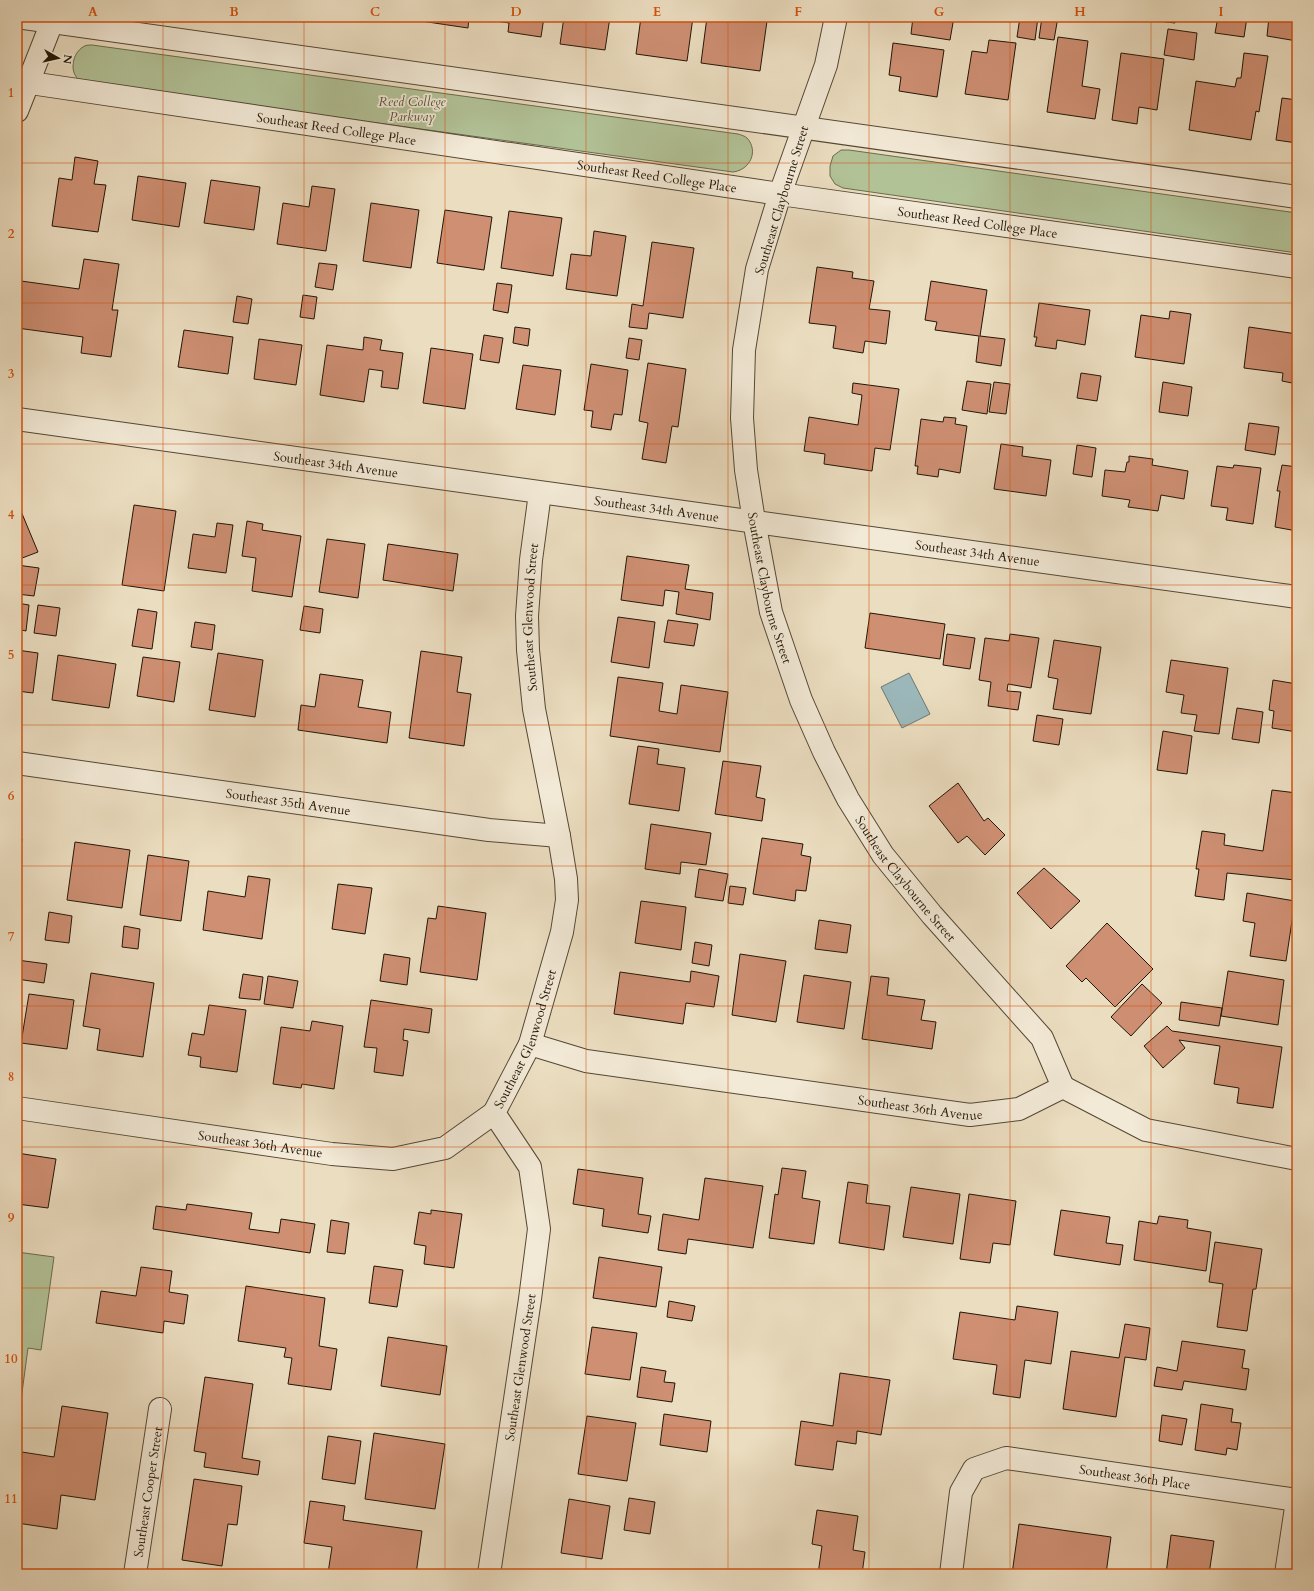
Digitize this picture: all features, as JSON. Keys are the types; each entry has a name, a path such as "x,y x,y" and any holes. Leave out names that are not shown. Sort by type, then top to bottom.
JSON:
{"street":[{"path":"17,17 54,20 735,119 803,127 1297,198"},
{"name":"Southeast Claybourne Street","path":"836,17 826,65 780,194 757,269 744,350 742,418 746,470 771,612 801,700 824,752 848,799 883,855 932,915 1042,1038 1063,1087"},
{"path":"17,111 22,82 54,20"},
{"name":"Southeast Reed College Place","path":"22,82 780,194 1297,267"},
{"name":"Southeast 34th Avenue","path":"17,419 540,493 754,521 1297,597"},
{"name":"Southeast Glenwood Street","path":"489,1574 530,1299 538,1229 530,1167 494,1113 530,1044 562,932 567,900 566,879 559,836 534,709 528,650 527,616 540,493"},
{"name":"Southeast 35th Avenue","path":"17,763 490,830 559,836"},
{"name":"Southeast 36th Avenue","path":"530,1044 586,1062 970,1115 1019,1109 1063,1087"},
{"path":"1063,1087 1146,1130 1297,1159"},
{"name":"Southeast 36th Avenue","path":"17,1108 332,1154 393,1159 445,1148 494,1113"},
{"name":"Southeast Cooper Street","path":"135,1574 160,1410"},
{"name":"Southeast 36th Place","path":"951,1574 961,1492 974,1469 1006,1458 1297,1500"},
{"path":"1286,1574 1297,1500"}],"green space":[{"name":"Reed College Parkway","path":"87,45 738,134 747,138 751,143 752,154 751,159 744,168 733,172 87,83 79,80 75,75 73,62 80,50"},
{"path":"841,150 1297,213 1297,253 843,188 835,184 830,176 830,166 833,156"},
{"path":"17,1252 54,1257 41,1350 28,1348 17,1430"}],"water":[{"path":"909,673 930,714 902,728 881,687"}],"building":[{"path":"386,17 404,17 403,19"},
{"path":"421,17 469,17 468,28 421,21"},
{"path":"490,17 544,17 541,37 508,32 509,23 490,20"},
{"path":"564,17 610,17 605,50 560,44"},
{"path":"641,17 693,17 687,61 636,54"},
{"path":"707,17 737,17 767,21 760,71 701,63"},
{"path":"913,17 954,17 950,40 911,34"},
{"path":"1020,17 1038,17 1035,40 1017,37"},
{"path":"1042,17 1058,17 1054,40 1039,38"},
{"path":"1089,17 1107,17 1106,20"},
{"path":"1150,17 1176,17 1175,23 1150,20"},
{"path":"1218,17 1247,17 1244,37 1215,33"},
{"path":"1269,17 1297,17 1297,41 1267,36"},
{"path":"1168,29 1197,33 1194,60 1164,55"},
{"path":"1058,37 1088,41 1082,86 1100,89 1095,119 1047,112"},
{"path":"989,40 1016,43 1008,100 965,94 972,51 987,53"},
{"path":"893,43 944,50 937,97 899,91 901,77 889,75"},
{"path":"1121,53 1164,59 1157,110 1139,107 1137,124 1112,120"},
{"path":"1244,53 1268,56 1259,112 1256,111 1251,140 1189,130 1196,81 1235,87 1237,78 1241,78"},
{"path":"1282,98 1297,100 1297,143 1276,140"},
{"path":"75,157 98,161 94,184 106,185 98,232 52,226 59,178 72,180"},
{"path":"138,176 186,183 179,227 132,220"},
{"path":"211,180 260,187 254,230 204,223"},
{"path":"312,186 335,189 326,251 277,244 283,203 309,207"},
{"path":"371,203 419,210 411,268 363,261"},
{"path":"445,210 492,217 484,270 437,263"},
{"path":"509,211 562,218 553,276 501,268"},
{"path":"594,231 626,236 617,296 566,289 571,254 591,256"},
{"path":"652,242 694,248 683,318 649,313 647,329 629,327 632,304 643,306"},
{"path":"84,259 119,264 112,310 118,310 111,357 81,353 83,337 17,328 17,308 21,281 79,289"},
{"path":"319,263 337,265 333,290 315,287"},
{"path":"817,267 853,272 852,278 874,281 869,309 890,311 886,344 865,341 863,353 833,348 836,326 809,323"},
{"path":"931,281 987,290 980,336 1005,339 1001,366 976,362 979,336 935,330 937,322 925,320"},
{"path":"497,283 512,285 508,313 493,310"},
{"path":"303,295 317,297 314,319 300,317"},
{"path":"237,296 252,299 248,324 233,322"},
{"path":"1039,303 1090,310 1085,345 1057,340 1056,349 1035,346 1037,337 1034,337"},
{"path":"1170,311 1191,314 1184,364 1135,357 1141,315 1169,319"},
{"path":"515,327 530,329 528,346 513,343"},
{"path":"1249,327 1297,334 1297,384 1282,381 1283,373 1244,368"},
{"path":"184,330 233,337 228,374 178,367"},
{"path":"484,335 503,338 499,363 480,360"},
{"path":"364,337 382,340 380,350 403,353 398,389 381,387 383,371 369,369 364,402 320,395 327,345 363,350"},
{"path":"629,338 642,340 639,360 626,358"},
{"path":"259,339 302,345 296,385 254,379"},
{"path":"431,348 473,354 465,409 423,403"},
{"path":"648,363 686,369 678,427 672,426 666,463 642,459 648,423 639,421"},
{"path":"591,364 628,370 622,415 614,414 611,430 591,427 593,411 584,410"},
{"path":"523,365 561,370 555,415 516,409"},
{"path":"1081,373 1101,376 1097,401 1077,398"},
{"path":"967,381 991,384 987,414 962,410"},
{"path":"994,382 1010,384 1006,414 989,412"},
{"path":"1163,382 1192,387 1188,416 1159,412"},
{"path":"853,383 899,389 890,450 875,448 872,471 824,464 825,454 804,451 809,417 858,425 862,395 852,393"},
{"path":"944,417 956,418 955,424 967,426 960,473 939,469 938,477 917,474 918,466 915,466 921,419 943,422"},
{"path":"1249,423 1279,427 1275,455 1245,450"},
{"path":"1001,444 1023,447 1022,456 1051,460 1046,496 994,489"},
{"path":"1077,445 1096,448 1092,477 1073,474"},
{"path":"1129,456 1153,459 1152,465 1188,471 1184,499 1161,495 1158,511 1128,507 1130,500 1102,496 1105,470 1125,472 1127,462 1129,462"},
{"path":"1234,465 1261,468 1253,524 1226,520 1228,508 1211,506 1217,466 1233,468"},
{"path":"1282,465 1297,467 1297,531 1275,527 1280,491 1277,491"},
{"path":"18,504 38,552 17,560 17,505"},
{"path":"134,505 176,511 164,591 122,585"},
{"path":"247,521 263,524 262,530 301,536 292,597 252,591 256,558 242,556"},
{"path":"217,523 233,525 226,573 188,568 193,534 215,537"},
{"path":"327,539 365,544 358,598 319,592"},
{"path":"388,544 458,554 453,591 383,580"},
{"path":"627,556 689,565 685,589 713,593 710,620 676,614 679,592 665,590 663,606 621,600"},
{"path":"17,565 39,568 34,596 17,594"},
{"path":"17,603 29,605 26,631 17,629"},
{"path":"38,605 60,608 56,636 34,633"},
{"path":"304,606 323,609 320,633 300,630"},
{"path":"138,609 157,612 152,649 132,646"},
{"path":"870,613 945,624 940,659 865,648"},
{"path":"618,617 655,622 649,668 611,662"},
{"path":"668,620 698,624 694,646 664,642"},
{"path":"195,622 215,625 212,650 191,647"},
{"path":"947,634 975,638 970,669 943,665"},
{"path":"1010,634 1039,638 1031,688 1008,684 1007,691 1021,692 1018,710 988,706 991,682 979,680 985,638 1009,641"},
{"path":"1054,640 1101,647 1091,714 1053,709 1058,679 1048,677"},
{"path":"17,650 38,653 33,693 17,691"},
{"path":"421,651 462,657 457,692 471,694 464,746 409,738"},
{"path":"218,653 263,660 255,717 209,710"},
{"path":"58,655 116,664 109,708 52,700"},
{"path":"143,657 180,662 174,702 137,696"},
{"path":"1171,660 1228,668 1219,734 1194,731 1197,715 1181,713 1184,695 1166,692"},
{"path":"320,674 363,680 358,707 391,712 387,743 298,730 301,705 315,707"},
{"path":"618,677 663,683 659,711 677,714 681,685 728,692 720,752 610,736"},
{"path":"1273,680 1297,684 1297,732 1272,728 1274,711 1269,710"},
{"path":"1237,708 1263,712 1259,743 1232,739"},
{"path":"1037,715 1063,719 1059,745 1033,741"},
{"path":"1163,731 1192,736 1187,774 1157,770"},
{"path":"638,746 659,749 657,764 685,768 679,811 629,804"},
{"path":"723,761 761,766 756,797 765,799 762,821 715,814"},
{"path":"958,783 984,821 988,818 1005,835 985,855 967,836 958,843 929,806"},
{"path":"1272,790 1297,793 1297,870 1295,880 1227,873 1224,900 1195,896 1199,869 1196,869 1202,831 1225,834 1224,845 1263,851"},
{"path":"651,824 711,833 706,865 681,862 680,874 645,869"},
{"path":"17,838 22,839 17,877"},
{"path":"762,838 803,844 801,855 811,857 806,891 796,890 795,901 753,894"},
{"path":"75,842 130,850 122,908 67,900"},
{"path":"148,855 189,861 181,921 140,915"},
{"path":"1044,868 1080,901 1051,929 1017,893"},
{"path":"699,869 728,874 723,901 695,897"},
{"path":"248,876 270,879 262,939 203,930 208,891 245,897"},
{"path":"338,884 372,888 365,934 332,929"},
{"path":"730,886 746,888 743,905 728,903"},
{"path":"1247,893 1295,901 1286,961 1250,956 1255,923 1243,921"},
{"path":"641,901 686,907 681,950 635,943"},
{"path":"438,906 486,913 477,980 420,972 428,918 436,919"},
{"path":"49,912 72,916 69,943 45,940"},
{"path":"819,920 851,925 847,953 815,949"},
{"path":"1107,923 1153,969 1115,1007 1086,978 1082,982 1066,966"},
{"path":"124,926 140,929 138,949 122,947"},
{"path":"695,942 712,945 709,966 692,963"},
{"path":"384,954 410,958 407,985 380,981"},
{"path":"740,954 786,961 776,1022 732,1015"},
{"path":"17,960 47,964 44,983 17,979"},
{"path":"691,971 719,976 714,1007 686,1003 683,1024 614,1014 620,972 690,982"},
{"path":"1228,971 1284,980 1278,1025 1221,1016"},
{"path":"91,973 154,983 143,1057 97,1050 100,1029 83,1026"},
{"path":"243,974 263,977 260,1000 239,998"},
{"path":"804,975 851,982 844,1029 797,1022"},
{"path":"268,976 298,981 293,1008 264,1004"},
{"path":"871,976 889,978 887,995 925,1000 921,1020 936,1022 932,1049 862,1039"},
{"path":"1142,984 1162,1003 1131,1036 1111,1017"},
{"path":"29,994 74,1000 67,1049 21,1043"},
{"path":"371,1000 432,1009 429,1033 404,1029 403,1040 408,1041 403,1076 374,1072 377,1048 364,1047"},
{"path":"1181,1002 1222,1008 1219,1026 1179,1020"},
{"path":"209,1005 246,1010 237,1072 200,1067 201,1057 188,1055 192,1033 204,1035"},
{"path":"312,1021 343,1026 334,1089 302,1084 301,1088 273,1084 281,1027 310,1031"},
{"path":"1167,1026 1172,1031 1282,1047 1273,1108 1237,1103 1239,1088 1214,1084 1220,1046 1179,1040 1185,1048 1163,1068 1144,1046"},
{"path":"17,1153 56,1159 48,1208 17,1204"},
{"path":"782,1168 806,1171 802,1198 820,1201 814,1244 769,1238 775,1194 778,1195"},
{"path":"578,1169 643,1178 638,1214 651,1216 648,1233 602,1226 604,1209 573,1204"},
{"path":"705,1178 763,1186 753,1248 688,1239 686,1254 658,1250 663,1214 699,1220"},
{"path":"848,1182 868,1185 866,1203 890,1206 884,1250 839,1243"},
{"path":"911,1187 960,1194 953,1244 903,1237"},
{"path":"969,1194 1016,1201 1010,1245 993,1243 990,1263 960,1259"},
{"path":"187,1204 252,1213 249,1229 279,1233 281,1219 315,1224 310,1253 153,1229 156,1206 186,1210"},
{"path":"431,1210 462,1214 454,1268 424,1264 426,1246 414,1244 419,1212 431,1214"},
{"path":"1061,1210 1110,1217 1106,1243 1123,1245 1120,1265 1054,1255"},
{"path":"1159,1216 1188,1220 1187,1228 1211,1232 1206,1271 1134,1260 1139,1221 1157,1224"},
{"path":"331,1220 349,1223 345,1254 327,1252"},
{"path":"1215,1242 1262,1249 1256,1289 1253,1289 1247,1331 1217,1327 1223,1284 1209,1282"},
{"path":"599,1257 662,1267 656,1307 593,1298"},
{"path":"374,1266 403,1270 397,1307 369,1303"},
{"path":"141,1267 172,1271 169,1292 188,1295 184,1324 164,1321 163,1333 96,1323 101,1291 136,1296"},
{"path":"246,1286 325,1298 319,1346 337,1349 331,1390 288,1384 292,1358 284,1357 286,1348 238,1341"},
{"path":"669,1301 695,1306 692,1321 667,1317"},
{"path":"1017,1306 1058,1312 1051,1364 1025,1360 1020,1398 993,1394 997,1365 953,1359 960,1312 1015,1320"},
{"path":"1125,1324 1150,1328 1146,1360 1125,1357 1116,1417 1063,1409 1071,1351 1119,1358"},
{"path":"592,1327 637,1333 630,1380 585,1374"},
{"path":"388,1337 447,1346 440,1395 381,1386"},
{"path":"1182,1341 1245,1350 1242,1368 1249,1369 1246,1390 1184,1381 1182,1390 1154,1386 1157,1367 1177,1371"},
{"path":"641,1367 666,1371 664,1382 675,1383 672,1402 637,1397"},
{"path":"840,1373 890,1380 881,1435 857,1431 856,1444 837,1441 833,1470 795,1465 801,1421 833,1426"},
{"path":"205,1377 253,1384 242,1458 260,1461 258,1475 204,1467 206,1453 194,1451"},
{"path":"1201,1404 1233,1409 1231,1422 1241,1423 1237,1450 1227,1448 1226,1455 1195,1450"},
{"path":"62,1406 108,1413 95,1500 61,1495 57,1529 17,1523 17,1483 22,1452 54,1457"},
{"path":"664,1414 711,1421 707,1452 660,1445"},
{"path":"1162,1415 1187,1419 1182,1445 1159,1441"},
{"path":"587,1416 636,1423 627,1481 578,1474"},
{"path":"374,1433 445,1444 435,1509 365,1499"},
{"path":"328,1436 361,1441 355,1484 322,1479"},
{"path":"194,1479 242,1486 237,1525 228,1524 222,1566 182,1560"},
{"path":"629,1498 655,1502 650,1534 624,1530"},
{"path":"569,1499 610,1506 602,1559 561,1553"},
{"path":"310,1501 345,1506 343,1520 422,1531 416,1574 328,1573 332,1547 304,1543"},
{"path":"817,1510 858,1516 853,1550 865,1552 862,1574 818,1574 822,1546 812,1544"},
{"path":"1019,1524 1111,1537 1106,1574 1012,1574"},
{"path":"1171,1535 1214,1541 1209,1574 1166,1574"}]}
